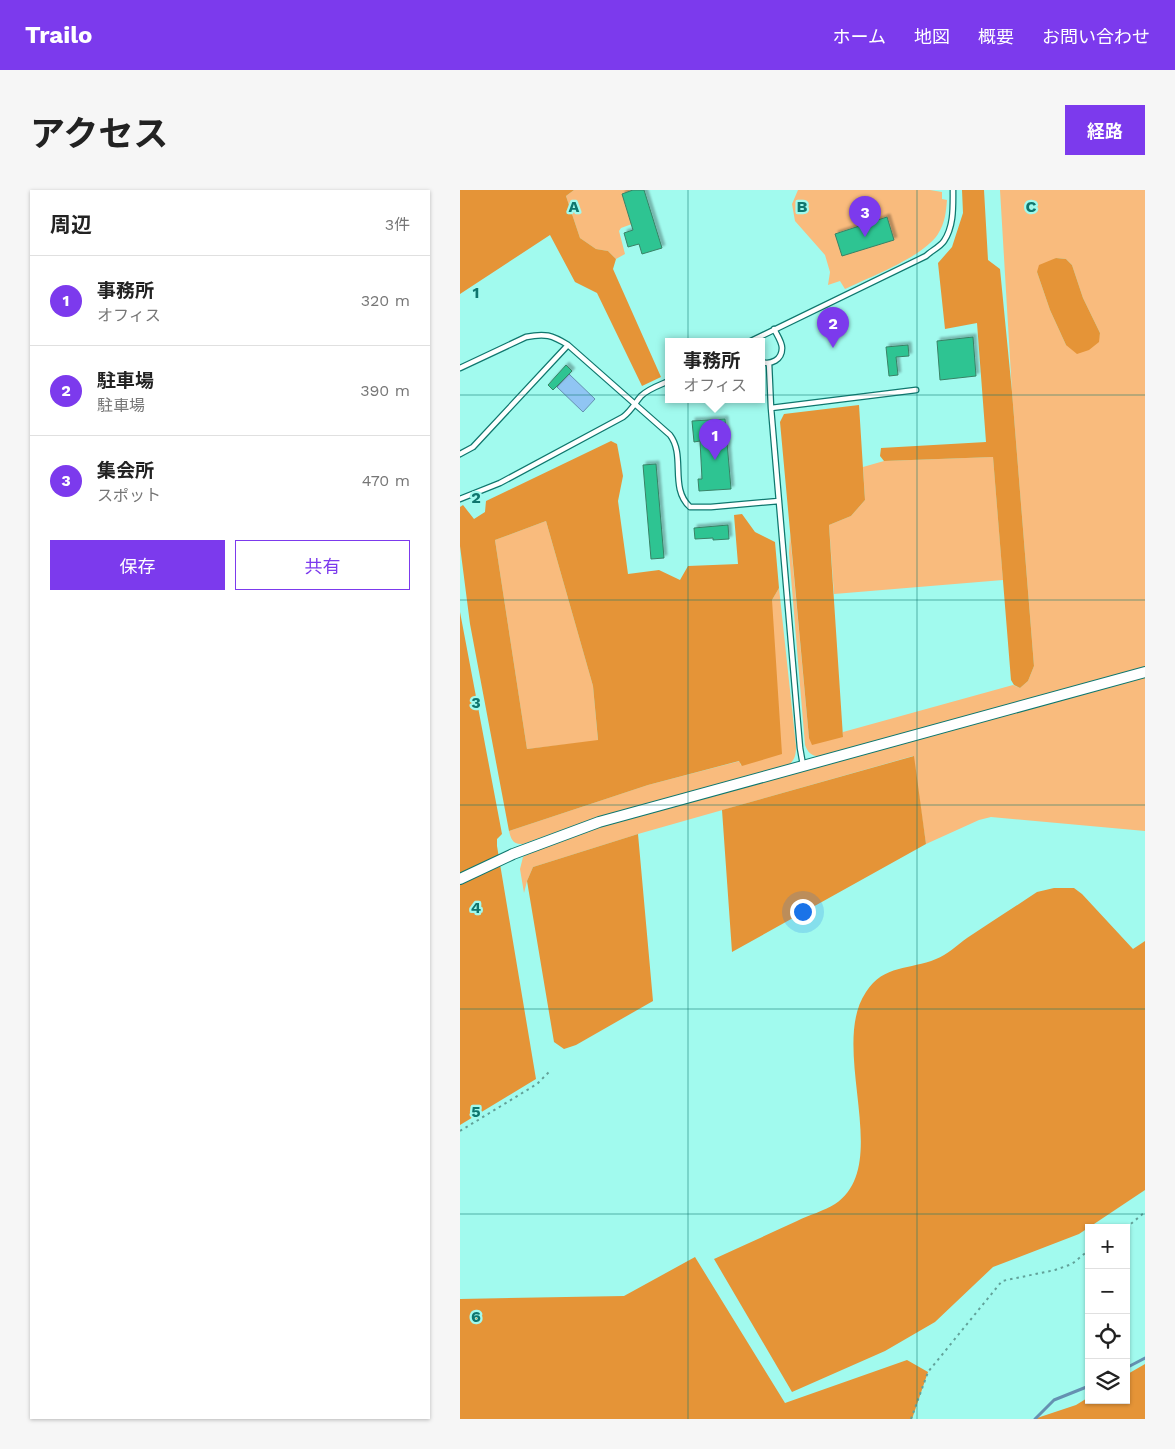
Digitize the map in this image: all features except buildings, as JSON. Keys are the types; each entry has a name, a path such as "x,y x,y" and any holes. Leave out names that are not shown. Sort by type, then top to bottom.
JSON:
{"street":[{"path":"460,879 513,854 599,822 1145,672"}],"lane":[{"path":"757,338 926,256 944,242 949,231 953,213 953,190"},
{"path":"765,362 776,361 781,353 781,343 774,329"},
{"path":"460,368 526,337 537,335 553,336 568,346 670,435 675,442 680,493 690,507 779,501"},
{"path":"460,454 472,447 568,346"},
{"path":"769,363 771,408 803,765"},
{"path":"460,500 500,483 623,417 646,392 665,382"},
{"path":"771,408 916,390"}],"path":[{"path":"460,1131 537,1084 551,1070"},
{"path":"1130,1225 1145,1212"},
{"path":"911,1419 928,1372 1002,1281 1055,1270 1072,1264 1085,1253"}],"shaded area":[{"path":"460,190 574,190 566,196 580,238 596,249 608,251 616,259 613,269 661,377 642,386 597,293 575,282 550,235 460,294"},
{"path":"574,190 633,190 622,194 632,224 621,228 619,231 625,254 616,259 608,251 596,249 580,238 566,196"},
{"path":"798,190 930,190 942,192 942,199 947,200 946,213 938,234 921,251 895,266 845,289 840,281 828,285 830,272 825,255 795,221 792,204"},
{"path":"962,190 984,190 988,260 1000,269 1034,666 1028,681 1020,688 1014,685 1011,680 993,457 884,461 880,456 881,448 986,442 977,323 945,329 938,263 952,247 963,213"},
{"path":"1000,190 1145,190 1145,667 822,756 813,755 805,745 789,553 790,534 809,738 843,737 843,732 1013,685 1020,688 1028,681 1034,666 1012,392","holes":["1056,258 1066,259 1072,265 1083,298 1100,333 1098,342 1066,345 1050,310 1037,272"]},
{"path":"1056,258 1066,259 1072,265 1083,298 1100,333 1099,342 1089,350 1077,354 1066,345 1050,310 1037,272 1039,265"},
{"path":"859,405 865,500 851,516 829,525 843,737 812,745 809,738 780,422 784,414"},
{"path":"611,441 617,444 623,476 618,501 628,574 659,570 680,580 688,566 738,564 734,515 742,514 755,532 775,542 779,588 772,600 782,754 742,766 739,761 648,785 509,831 470,624 460,546 460,507 463,505 474,519 485,512 486,501","holes":["546,521 593,686 598,740 527,749 495,540"]},
{"path":"993,457 1003,580 834,594 829,525 851,516 865,500 863,467 884,461"},
{"path":"546,521 593,686 598,741 527,749 495,540"},
{"path":"779,588 796,746 795,757 789,765 587,821 523,844 517,844 513,841 509,831 648,785 740,761 741,766 772,600"},
{"path":"460,612 502,834 497,839 497,846 536,1079 460,1125"},
{"path":"1145,677 1145,831 991,817 979,820 926,844 913,756 638,834 533,867 524,893 520,869 523,857 597,827"},
{"path":"914,756 926,844 732,952 722,810"},
{"path":"638,834 653,1001 576,1045 564,1049 554,1042 527,881 533,867"},
{"path":"1054,888 1074,888 1082,894 1133,949 1145,941 1145,1190 1094,1224 1085,1224 1085,1230 1079,1234 993,1267 935,1322 885,1351 792,1392 714,1259 835,1204 852,1186 859,1162 861,1135 853,1043 856,1016 866,992 873,983 889,972 940,957 1037,892"},
{"path":"695,1257 785,1403 907,1360 928,1372 912,1419 460,1419 460,1299 624,1296"},
{"path":"1145,1364 1145,1419 1034,1419 1076,1405 1085,1399 1085,1404 1130,1404 1130,1373"}],"water":[{"path":"569,374 595,399 583,412 557,387"}],"waterway":[{"path":"1130,1366 1145,1358"},
{"path":"1035,1419 1054,1400 1085,1388"}],"place":[{"name":"集会所","path":"865,237"},
{"name":"駐車場","path":"833,348"},
{"name":"事務所","path":"715,460"}]}
